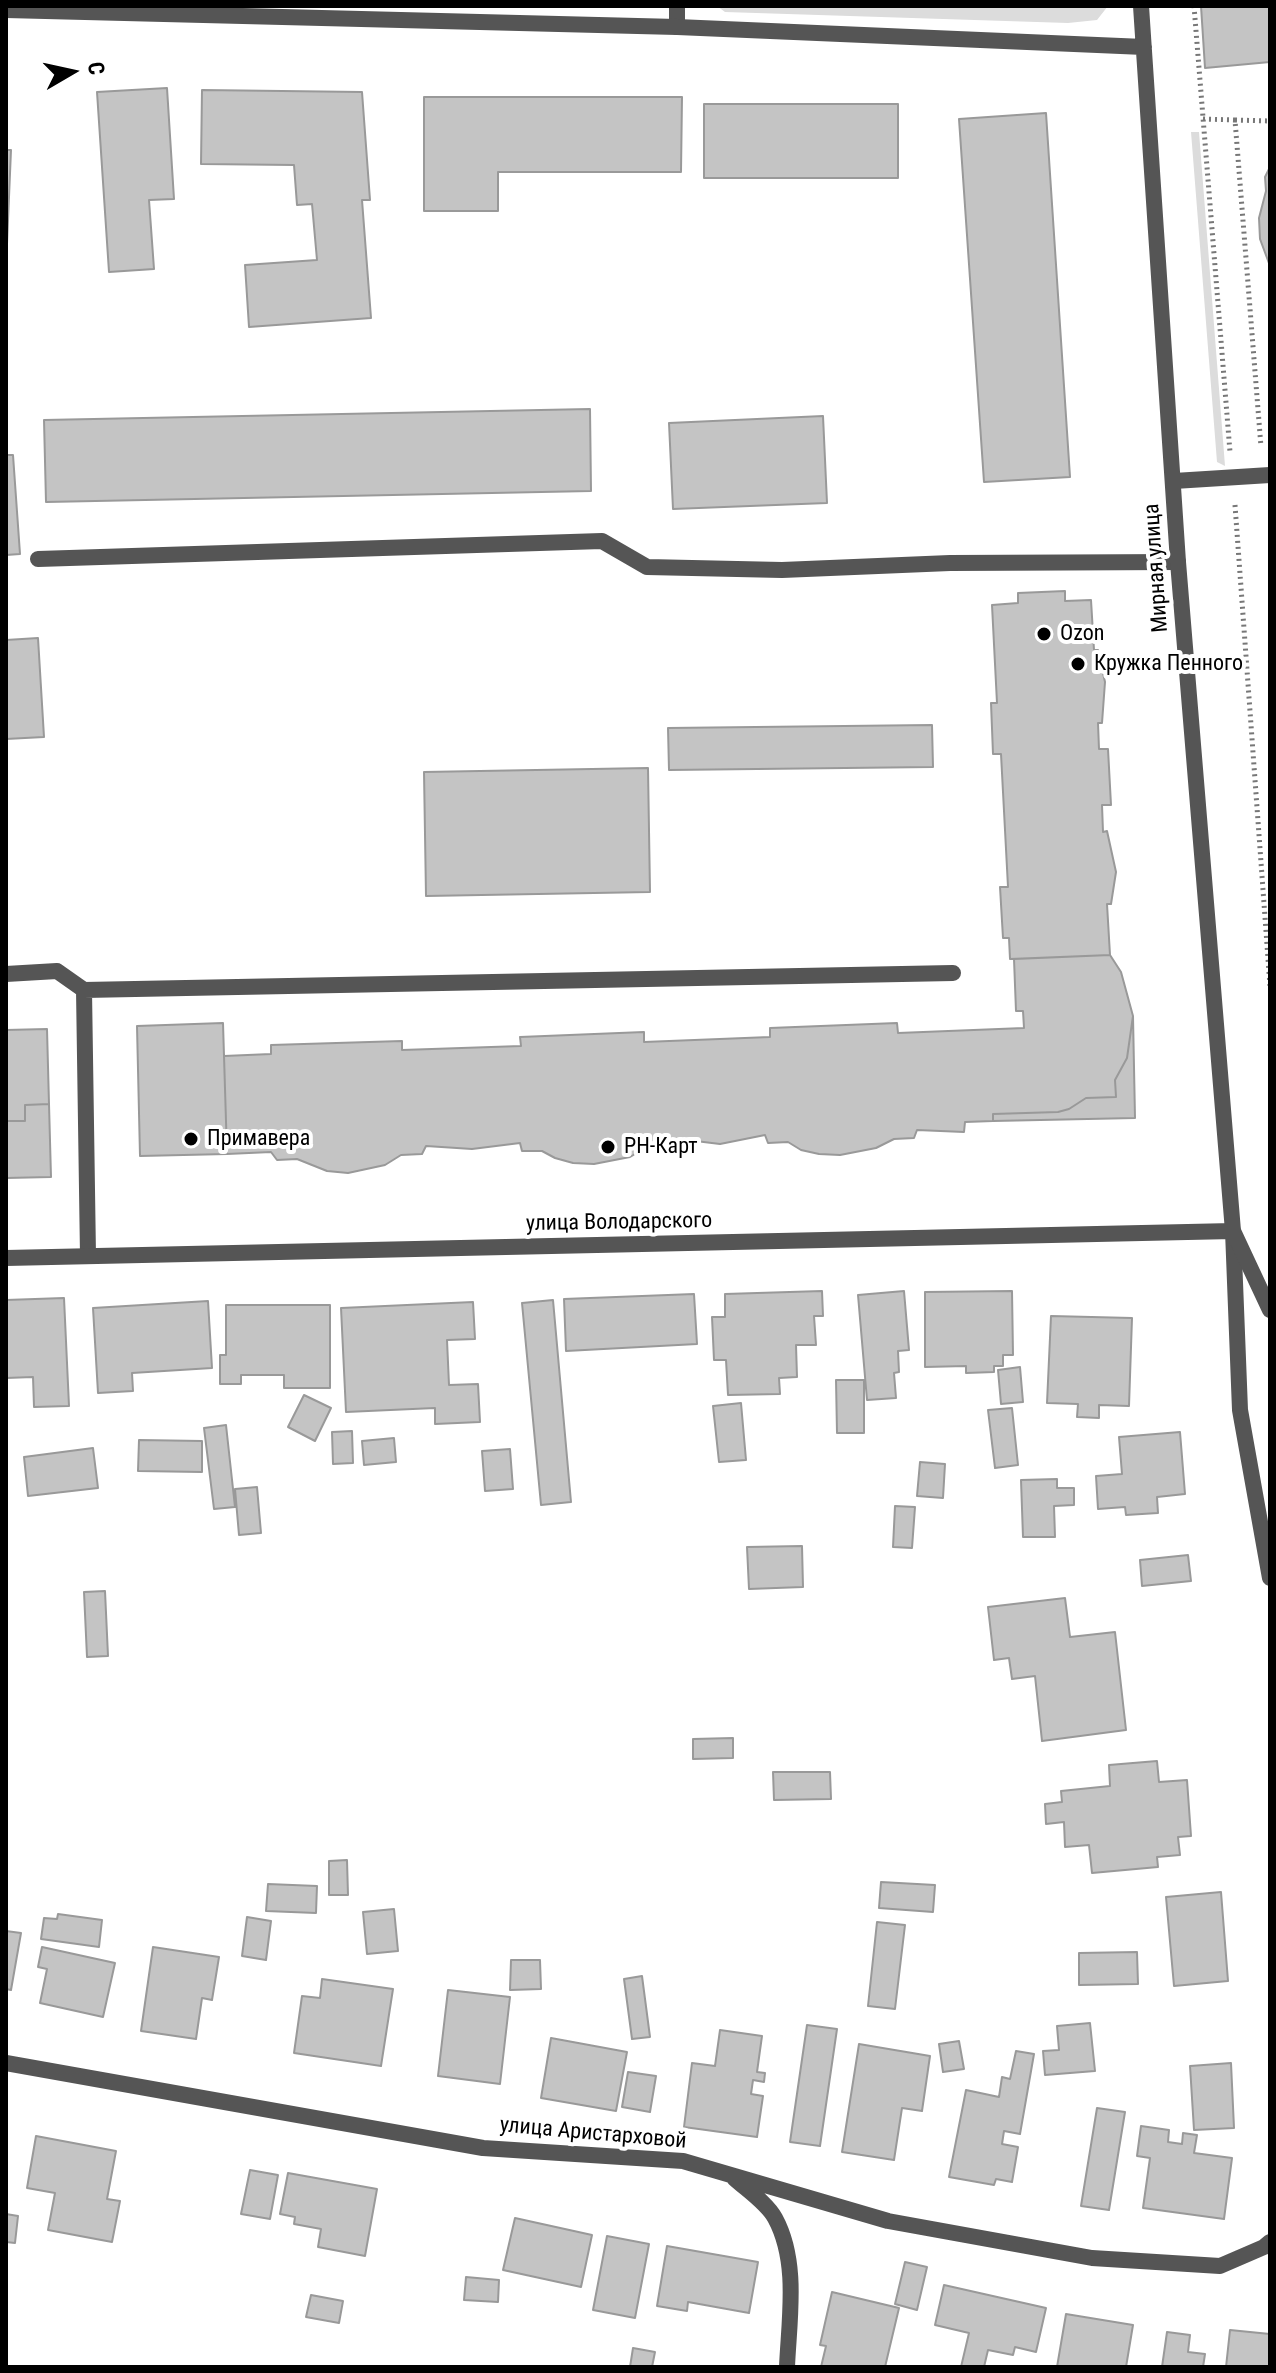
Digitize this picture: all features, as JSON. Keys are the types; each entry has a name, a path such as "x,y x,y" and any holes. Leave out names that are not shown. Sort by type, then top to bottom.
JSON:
{"street":[{"path":"677,6 677,27"},
{"name":"Мирная улица","path":"1141,6 1178,562 1233,1231 1270,1310"},
{"path":"6,10 677,27 1144,47"},
{"path":"1174,481 1267,475"},
{"path":"38,559 602,541 647,567 782,570 950,563 1178,562"},
{"path":"6,974 57,971 84,990 953,973"},
{"path":"84,990 88,1256"},
{"path":"1233,1231 1240,1410 1270,1578"},
{"name":"улица Володарского","path":"6,1258 1233,1231"},
{"name":"улица Аристарховой","path":"6,2063 483,2148 683,2161 888,2221 1092,2258 1220,2266 1270,2242"},
{"path":"730,2175 774,2215 788,2250 787,2367"}],"path":[{"path":"1203,119 1270,121"},
{"path":"1235,120 1267,475"}],"shaded area":[{"path":"717,6 1108,6 1097,20 1068,23 725,12"},
{"path":"1191,132 1199,132 1225,466 1217,462"}],"building":[{"path":"1201,6 1270,6 1270,62 1205,68"},
{"path":"167,88 174,199 149,200 154,269 109,272 97,92"},
{"path":"202,90 362,92 370,200 362,200 371,318 249,327 245,265 317,260 312,204 297,205 294,165 201,164"},
{"path":"424,97 682,97 681,172 498,172 498,211 424,211"},
{"path":"704,104 898,104 898,178 704,178"},
{"path":"1046,113 1070,477 984,482 959,119"},
{"path":"6,150 11,150 7,244 6,244"},
{"path":"1270,167 1270,266 1260,239 1259,218 1266,191 1265,177"},
{"path":"590,409 591,491 46,502 44,420"},
{"path":"823,416 827,503 673,509 669,423"},
{"path":"6,455 13,455 20,554 6,555"},
{"path":"1065,591 1065,601 1091,600 1094,650 1098,650 1105,682 1102,723 1098,723 1099,749 1108,749 1111,805 1102,805 1103,832 1107,831 1116,872 1111,904 1107,904 1110,955 1010,959 1009,938 1003,938 1000,887 1008,887 1001,754 993,754 991,703 997,703 992,605 1018,603 1018,593"},
{"path":"38,638 44,737 6,739 6,640"},
{"path":"932,725 933,767 669,770 668,728"},
{"path":"648,768 650,892 426,896 424,772"},
{"path":"1110,955 1121,972 1133,1016 1127,1058 1115,1080 1116,1097 1086,1098 1058,1112 993,1114 993,1121 965,1122 964,1132 917,1130 914,1138 894,1139 876,1148 840,1155 801,1150 788,1142 768,1143 765,1135 720,1144 671,1138 669,1147 647,1147 630,1157 594,1164 573,1163 542,1151 522,1151 520,1143 472,1149 426,1146 422,1154 401,1155 385,1165 348,1173 327,1171 297,1159 277,1160 271,1152 227,1154 224,1056 271,1054 271,1045 402,1041 402,1050 521,1046 520,1037 644,1032 644,1042 770,1037 770,1028 897,1023 898,1033 1024,1028 1023,1011 1016,1011 1014,959"},
{"path":"1133,1016 1135,1118 993,1121 993,1114 1058,1112 1086,1098 1116,1097 1115,1080 1127,1058"},
{"path":"223,1023 227,1154 140,1156 137,1026"},
{"path":"47,1029 49,1104 25,1105 25,1121 6,1121 6,1030"},
{"path":"49,1104 51,1177 6,1178 6,1121 25,1121 25,1105"},
{"path":"822,1291 823,1316 814,1316 816,1345 796,1345 797,1377 779,1378 780,1394 728,1395 726,1360 714,1360 712,1317 725,1317 725,1294"},
{"path":"904,1291 909,1350 898,1351 899,1372 894,1373 896,1398 867,1400 858,1295"},
{"path":"1012,1291 1013,1355 1003,1355 1003,1366 994,1366 994,1372 966,1373 966,1366 925,1367 925,1292"},
{"path":"694,1294 697,1344 566,1351 564,1299"},
{"path":"64,1298 69,1406 34,1407 33,1377 6,1378 6,1300"},
{"path":"553,1300 571,1502 541,1505 522,1303"},
{"path":"208,1301 212,1368 132,1373 133,1391 98,1393 93,1308"},
{"path":"473,1302 475,1339 447,1340 449,1385 478,1384 480,1422 435,1424 435,1408 346,1412 341,1308"},
{"path":"226,1305 330,1305 330,1388 284,1388 284,1375 241,1375 241,1384 220,1384 220,1355 226,1355"},
{"path":"1051,1316 1132,1318 1129,1406 1099,1405 1099,1418 1077,1417 1078,1404 1047,1403"},
{"path":"1020,1367 1023,1402 1001,1404 998,1370"},
{"path":"836,1380 864,1380 864,1433 837,1433"},
{"path":"304,1395 331,1408 315,1441 288,1427"},
{"path":"741,1403 746,1460 719,1462 713,1406"},
{"path":"1012,1408 1018,1465 995,1468 988,1410"},
{"path":"226,1425 235,1507 214,1509 204,1428"},
{"path":"352,1431 353,1463 333,1464 332,1432"},
{"path":"1180,1432 1185,1494 1157,1497 1158,1513 1126,1515 1125,1507 1098,1509 1096,1476 1122,1474 1119,1437"},
{"path":"394,1438 396,1462 364,1465 362,1441"},
{"path":"139,1440 202,1441 202,1472 138,1471"},
{"path":"93,1448 98,1488 28,1496 24,1457"},
{"path":"510,1449 513,1489 485,1491 482,1451"},
{"path":"920,1462 945,1464 943,1498 917,1496"},
{"path":"1057,1479 1057,1488 1074,1488 1074,1505 1054,1506 1055,1537 1023,1537 1021,1480"},
{"path":"257,1487 261,1533 239,1535 235,1489"},
{"path":"895,1506 915,1507 912,1548 893,1547"},
{"path":"802,1546 803,1587 749,1589 747,1547"},
{"path":"1188,1555 1191,1581 1142,1586 1140,1560"},
{"path":"105,1591 108,1656 87,1657 84,1592"},
{"path":"1065,1598 1070,1637 1115,1632 1126,1730 1042,1741 1035,1676 1012,1679 1009,1658 994,1660 988,1607"},
{"path":"733,1738 733,1758 693,1759 693,1739"},
{"path":"1157,1761 1159,1782 1187,1780 1191,1836 1178,1837 1180,1855 1157,1857 1158,1867 1092,1873 1089,1845 1065,1847 1064,1822 1046,1824 1045,1804 1062,1802 1061,1791 1110,1786 1109,1765"},
{"path":"773,1772 830,1772 831,1799 774,1800"},
{"path":"347,1860 348,1895 329,1895 329,1861"},
{"path":"881,1882 935,1885 933,1912 879,1908"},
{"path":"268,1884 317,1886 316,1913 266,1911"},
{"path":"1221,1892 1228,1981 1174,1986 1166,1897"},
{"path":"394,1909 398,1951 367,1954 363,1912"},
{"path":"58,1914 102,1920 99,1947 41,1939 44,1918 57,1919"},
{"path":"247,1917 271,1921 266,1960 242,1956"},
{"path":"877,1922 905,1925 895,2009 868,2006"},
{"path":"6,1931 21,1933 11,1990 6,1989"},
{"path":"42,1947 115,1963 103,2017 40,2003 47,1969 38,1967"},
{"path":"153,1947 219,1957 212,2000 202,1998 196,2039 141,2031"},
{"path":"1137,1952 1138,1984 1079,1985 1079,1953"},
{"path":"511,1960 540,1960 541,1989 510,1990"},
{"path":"642,1976 650,2037 632,2039 624,1979"},
{"path":"322,1979 393,1989 381,2066 294,2053 302,1996 320,1998"},
{"path":"448,1990 510,1997 500,2084 438,2076"},
{"path":"1090,2023 1095,2071 1045,2075 1043,2051 1059,2050 1057,2026"},
{"path":"807,2025 837,2029 820,2146 790,2142"},
{"path":"720,2030 762,2036 757,2072 765,2073 764,2082 753,2080 751,2094 763,2096 757,2137 684,2127 692,2063 715,2066"},
{"path":"551,2038 627,2052 616,2111 541,2098"},
{"path":"959,2041 964,2069 943,2072 939,2044"},
{"path":"859,2044 930,2056 922,2111 902,2108 894,2160 842,2152"},
{"path":"1016,2051 1034,2054 1020,2134 1004,2131 1002,2144 1018,2147 1012,2182 996,2179 994,2185 949,2177 966,2090 999,2097 1002,2077 1010,2079"},
{"path":"1231,2063 1234,2128 1194,2130 1190,2066"},
{"path":"628,2072 656,2076 650,2112 622,2107"},
{"path":"1097,2108 1125,2112 1109,2210 1081,2206"},
{"path":"1141,2126 1169,2130 1168,2142 1182,2144 1183,2133 1197,2135 1194,2153 1232,2158 1224,2219 1143,2208 1150,2158 1137,2156"},
{"path":"36,2136 116,2151 107,2199 120,2201 112,2242 48,2230 55,2193 27,2188"},
{"path":"250,2170 278,2175 270,2219 241,2214"},
{"path":"288,2173 377,2189 365,2256 318,2247 321,2229 294,2224 295,2217 280,2214"},
{"path":"6,2214 18,2216 15,2243 6,2242"},
{"path":"515,2218 592,2235 581,2287 503,2270"},
{"path":"607,2236 649,2244 635,2318 593,2310"},
{"path":"667,2246 758,2262 749,2313 688,2302 687,2311 657,2306"},
{"path":"905,2262 927,2267 917,2310 895,2304"},
{"path":"466,2277 499,2280 498,2302 464,2300"},
{"path":"944,2285 1046,2308 1036,2352 1015,2347 1013,2355 988,2350 984,2367 961,2367 969,2333 935,2325"},
{"path":"832,2292 899,2308 885,2367 821,2367 826,2346 820,2345"},
{"path":"311,2295 343,2301 339,2323 306,2317"},
{"path":"1066,2314 1133,2325 1126,2367 1057,2367"},
{"path":"1230,2330 1270,2334 1270,2367 1226,2367"},
{"path":"1167,2332 1190,2335 1188,2352 1205,2354 1203,2367 1162,2367"},
{"path":"633,2348 655,2352 652,2367 630,2367"}],"place":[{"name":"Ozon","path":"1044,634"},
{"name":"Кружка Пенного","path":"1078,664"},
{"name":"Примавера","path":"191,1139"},
{"name":"РН-Карт","path":"608,1147"}]}
